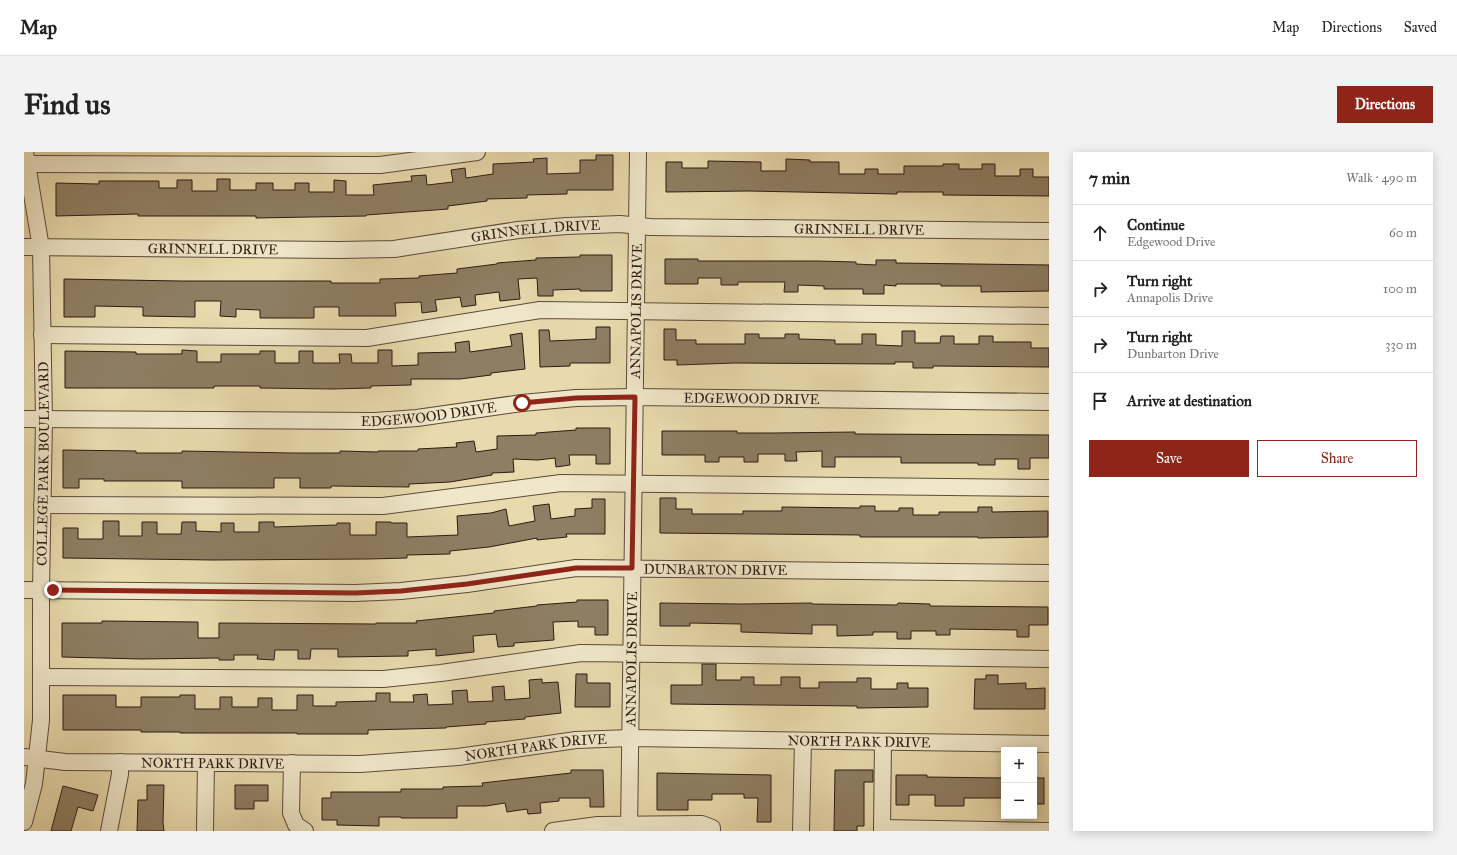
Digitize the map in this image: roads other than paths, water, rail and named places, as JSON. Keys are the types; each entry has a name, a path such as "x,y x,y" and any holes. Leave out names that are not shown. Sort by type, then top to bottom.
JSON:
{"street":[{"path":"26,158 380,165 477,152"},
{"name":"ANNAPOLIS DRIVE","path":"629,828 638,152"},
{"name":"COLLEGE PARK BOULEVARD","path":"24,822 34,784 31,758 41,720 41,590 44,419 41,248 26,158"},
{"name":"GRINNELL DRIVE","path":"24,248 394,249 525,230 567,226 620,224 650,226 1049,231"},
{"path":"42,334 367,338 540,310 1049,316"},
{"name":"EDGEWOOD DRIVE","path":"24,419 375,421 417,418 568,398 635,397 1049,402"},
{"path":"42,505 383,506 561,482 1049,488"},
{"name":"DUNBARTON DRIVE","path":"24,590 355,593 401,591 467,584 576,568 1049,573"},
{"path":"41,677 383,679 440,673 581,653 1049,659"},
{"name":"NORTH PARK DRIVE","path":"31,758 65,762 360,764 458,757 576,740 630,738 1049,744"},
{"path":"801,831 803,741"},
{"path":"883,742 882,830 1049,830"},
{"path":"109,831 120,774 120,762"},
{"path":"205,831 206,763"},
{"path":"292,763 291,813 296,825 305,831"},
{"path":"553,831 598,825 629,828 702,824 712,828 712,831"}]}
